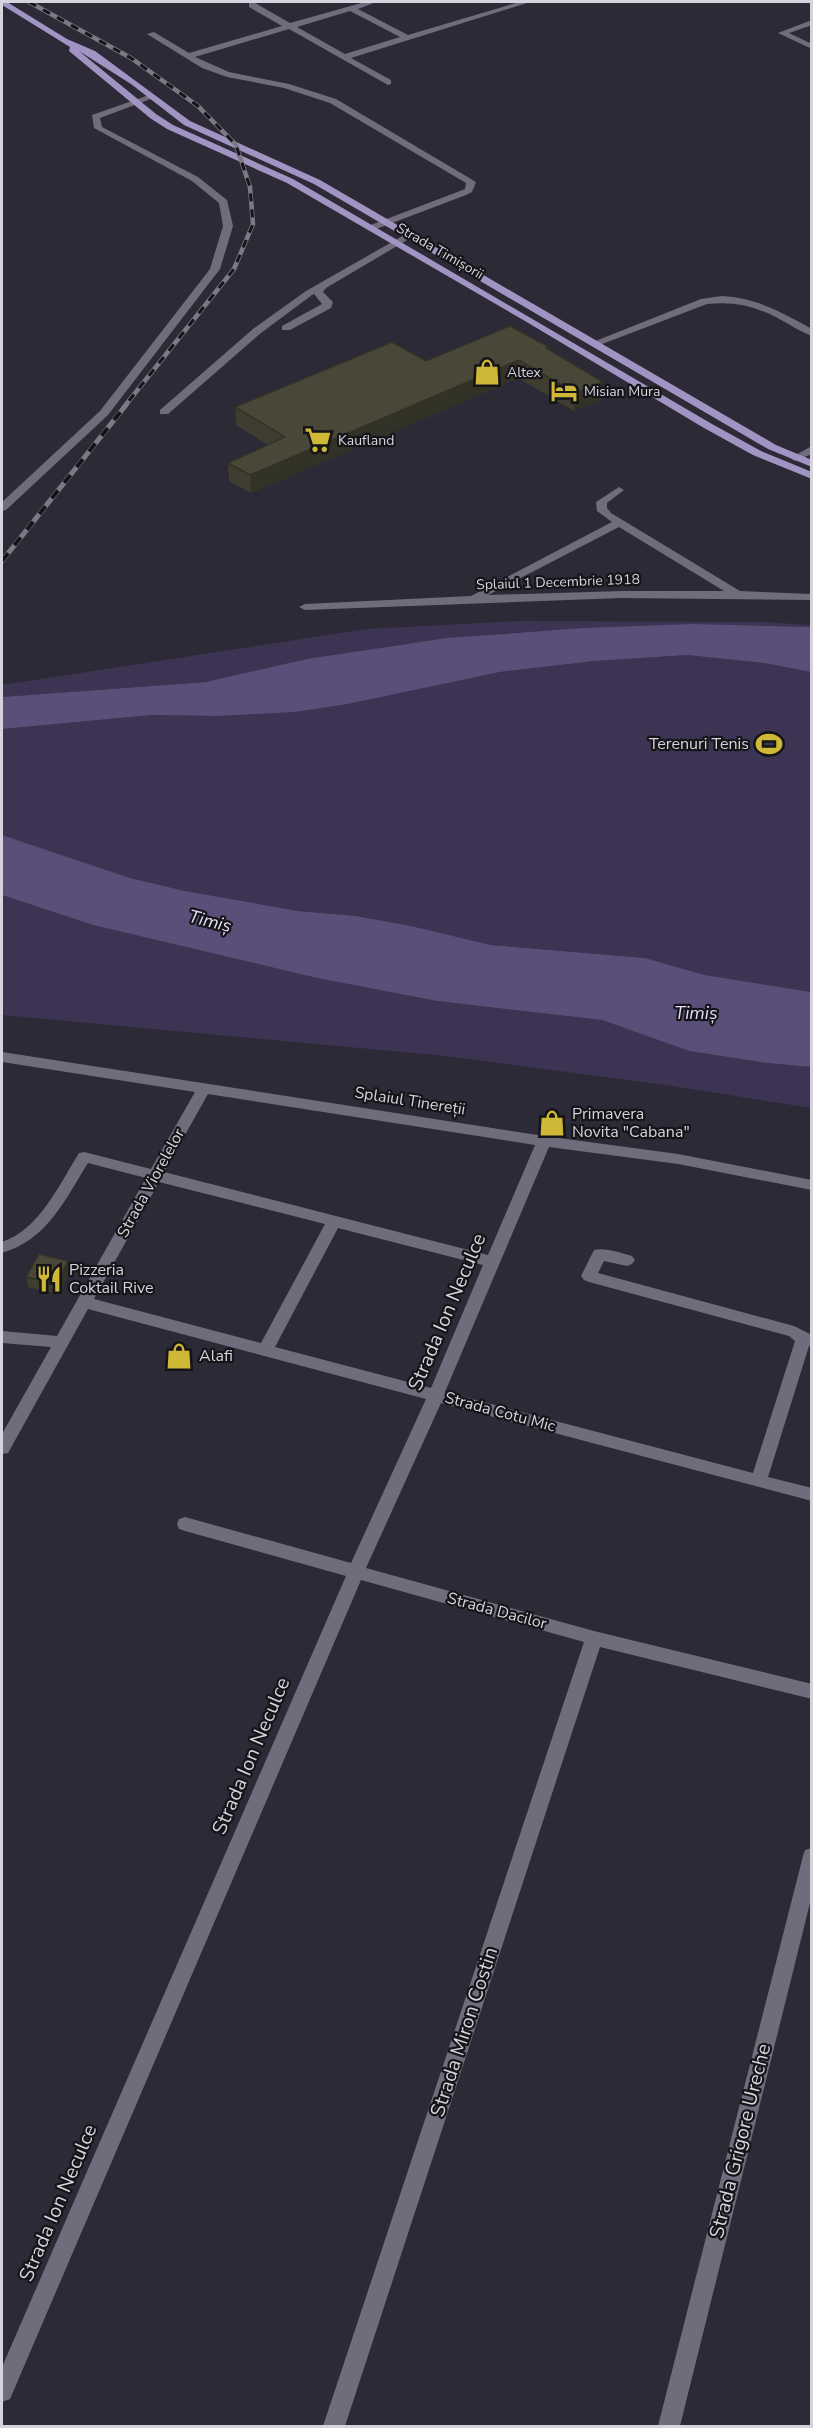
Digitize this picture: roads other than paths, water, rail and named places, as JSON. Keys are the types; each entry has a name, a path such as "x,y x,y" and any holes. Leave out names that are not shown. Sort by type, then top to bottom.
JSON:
{"main road":[{"name":"Strada Timișorii","path":"2,2 64,41 92,53 187,123 291,169 772,447 812,464"},
{"name":"Strada Timișorii","path":"64,41 78,56 170,127 290,182 529,319 708,426 757,453 812,476"}],"street":[{"path":"188,56 372,2"},
{"path":"344,57 526,2"},
{"path":"252,5 388,82"},
{"path":"350,8 408,38"},
{"path":"812,22 782,33 812,47"},
{"path":"151,34 188,56 226,74 318,94 471,182 469,190 463,193 371,228"},
{"path":"2,508 104,413 215,269 228,225 224,202 195,179 98,128 95,117 152,97"},
{"path":"164,412 257,332 321,286 409,236"},
{"path":"286,328 327,306 328,302 318,292 321,286"},
{"path":"593,344 705,302 720,299 753,302 812,333"},
{"path":"795,458 812,449"},
{"path":"619,490 602,502 601,509 619,523 736,593"},
{"path":"471,600 619,523"},
{"path":"502,584 530,597"},
{"name":"Splaiul 1 Decembrie 1918","path":"305,607 530,597 736,593 812,597"},
{"name":"Splaiul Tinereții","path":"2,1057 544,1141 631,1151 753,1171 812,1185"},
{"name":"Strada Viorelelor","path":"2,1448 205,1088"},
{"name":"Strada Ion Neculce","path":"2,2391 356,1572 436,1395 544,1141"},
{"path":"2,1246 26,1236 39,1225 84,1157 492,1262"},
{"path":"265,1350 334,1221"},
{"path":"627,1260 599,1254 589,1276 794,1332 807,1340 759,1481"},
{"name":"Strada Cotu Mic","path":"84,1302 812,1495"},
{"path":"2,1337 61,1342"},
{"name":"Strada Dacilor","path":"185,1524 594,1638 812,1692"},
{"name":"Strada Miron Costin","path":"334,2427 594,1638"},
{"name":"Strada Grigore Ureche","path":"669,2427 812,1856"}],"water":[{"path":"692,624 811,627 811,672 764,663 687,655 595,661 500,672 348,704 295,712 218,716 152,715 2,729 2,697 206,682 307,659 447,638 584,628"},
{"name":"Timiș","path":"2,835 130,878 185,891 298,911 356,916 491,945 645,958 705,975 811,992 811,1067 689,1051 602,1020 437,1001 317,978 93,925 2,895"}],"railway":[{"path":"29,2 131,58 198,106 236,145 250,187 253,224 234,269 124,407"},
{"path":"2,561 126,405"}],"place":[{"name":"Altex","path":"487,372"},
{"name":"Misian Mura","path":"564,391"},
{"name":"Kaufland","path":"318,440"},
{"name":"Terenuri Tenis","path":"769,744"},
{"name":"Primavera Novita \"Cabana\"","path":"552,1123"},
{"name":"Pizzeria Coktail Rive","path":"49,1279"},
{"name":"Alafi","path":"179,1356"}]}
